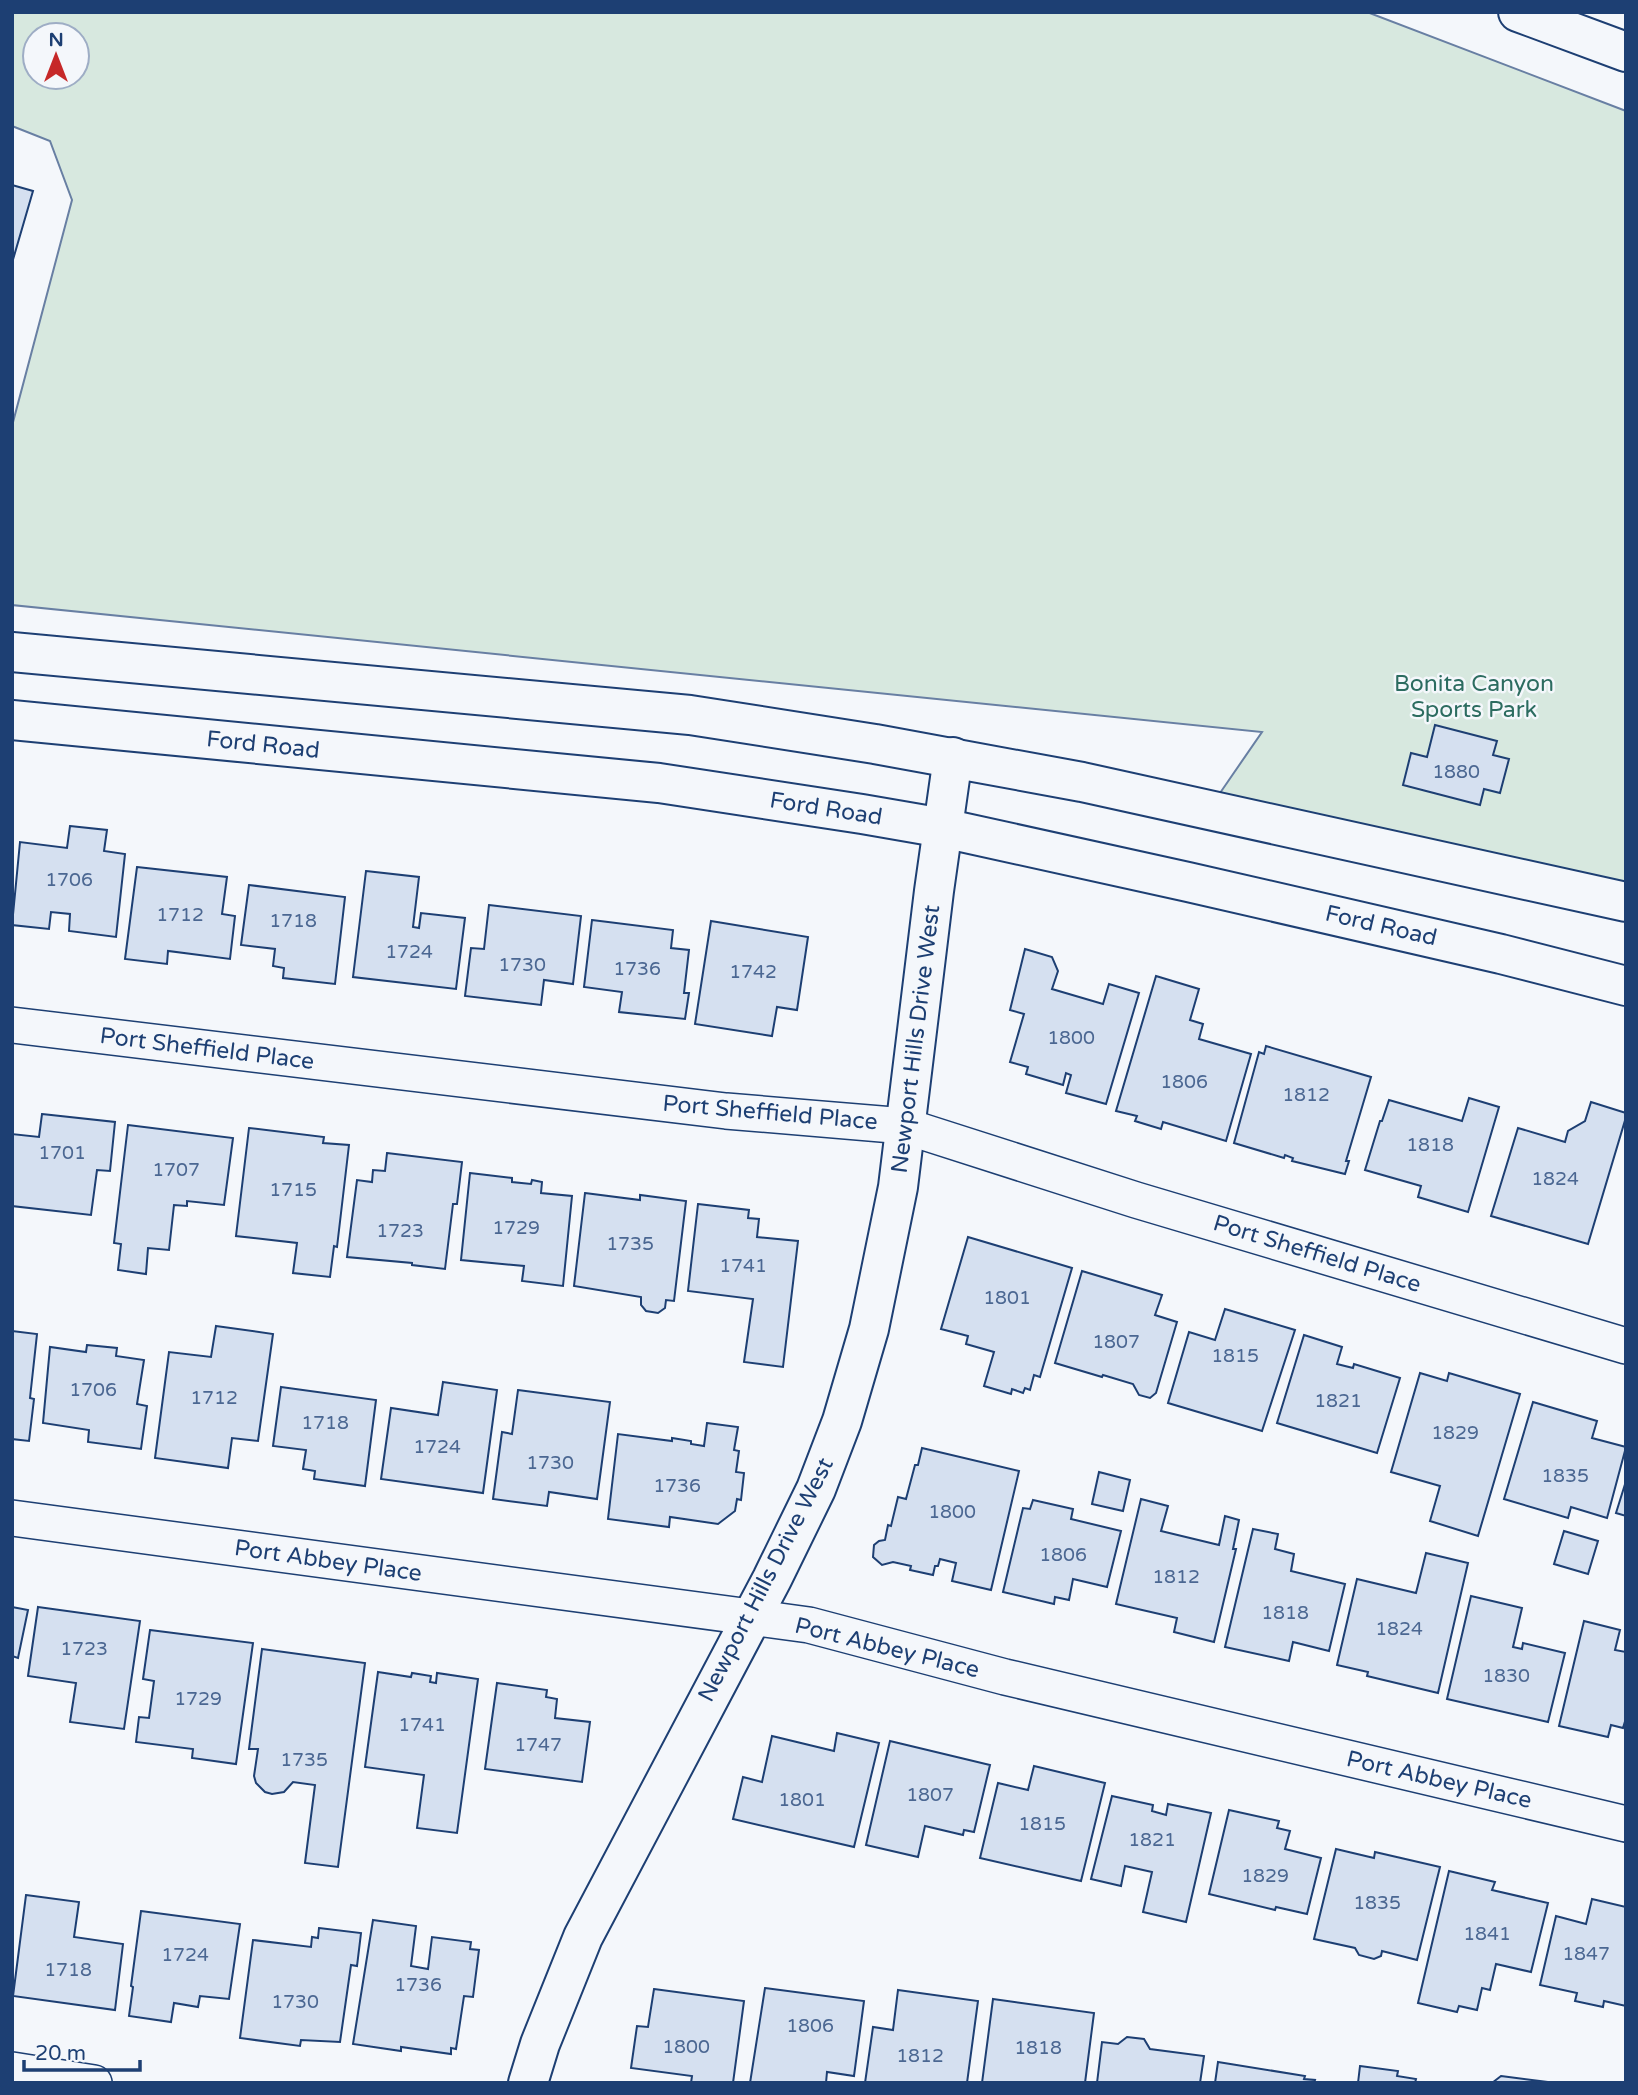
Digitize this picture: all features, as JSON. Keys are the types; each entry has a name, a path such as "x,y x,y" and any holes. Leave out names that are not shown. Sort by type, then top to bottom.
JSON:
{"street":[{"path":"1518,12 1626,52"},
{"path":"12,652 690,715 953,757 1199,807 1626,902"},
{"name":"Ford Road","path":"12,720 659,783 943,828 1488,951 1626,986"},
{"name":"Newport Hills Drive West","path":"528,2083 566,1974 588,1927 816,1489 842,1421 869,1329 898,1187 953,757"},
{"name":"Port Sheffield Place","path":"12,1026 726,1111 905,1126 1136,1200 1626,1346"},
{"name":"Port Abbey Place","path":"12,1518 809,1625 1019,1681 1626,1824"},
{"path":"12,2070 94,2083"}],"green space":[{"name":"Bonita Canyon Sports Park","path":"12,12 1367,12 1626,111 1626,892 1220,793 1262,732 12,605 12,426 72,200 50,141 12,126"}],"building":[{"path":"12,185 33,191 12,263"},
{"path":"1435,725 1497,741 1493,755 1509,759 1500,793 1484,789 1480,805 1403,785 1411,753 1427,757"},
{"path":"70,826 107,830 104,851 125,854 116,937 69,931 70,914 51,912 49,929 12,925 20,842 67,848"},
{"path":"137,867 227,877 222,914 235,916 230,959 168,951 167,964 125,959"},
{"path":"366,871 419,877 413,927 419,928 421,913 465,918 456,989 353,977"},
{"path":"249,885 345,897 335,984 283,978 284,968 273,966 275,949 241,945"},
{"path":"489,905 581,916 573,984 544,980 541,1005 465,996 471,948 484,949"},
{"path":"592,920 673,930 671,948 689,950 684,993 689,993 685,1019 619,1012 622,992 584,987"},
{"path":"711,921 808,937 797,1010 777,1007 772,1036 695,1024"},
{"path":"1025,949 1052,957 1058,971 1052,989 1103,1004 1109,984 1139,993 1106,1104 1066,1093 1071,1075 1066,1073 1063,1085 1026,1074 1028,1067 1010,1062 1024,1014 1010,1010"},
{"path":"1156,976 1199,989 1190,1020 1203,1024 1199,1039 1251,1054 1226,1141 1163,1122 1161,1129 1135,1121 1137,1116 1116,1111"},
{"path":"1266,1046 1371,1077 1346,1161 1349,1161 1345,1174 1292,1161 1293,1158 1285,1155 1284,1158 1234,1143 1259,1052 1264,1054"},
{"path":"1469,1098 1499,1107 1468,1212 1418,1197 1421,1186 1365,1170 1389,1100 1462,1121"},
{"path":"1591,1102 1626,1113 1626,1117 1588,1244 1491,1216 1518,1128 1565,1142 1568,1131 1585,1121"},
{"path":"42,1114 115,1122 110,1171 97,1170 91,1215 12,1206 12,1134 39,1137"},
{"path":"128,1125 233,1138 224,1205 187,1201 187,1206 174,1205 169,1250 148,1248 146,1274 118,1270 121,1244 114,1243"},
{"path":"249,1128 324,1137 323,1143 349,1145 337,1247 334,1246 330,1277 293,1273 297,1243 236,1236"},
{"path":"387,1153 462,1162 457,1204 453,1204 445,1269 347,1257 357,1180 372,1182 373,1170 385,1171"},
{"path":"470,1173 512,1178 512,1182 542,1182 541,1193 572,1196 563,1286 522,1281 524,1266 461,1260"},
{"path":"585,1193 640,1200 640,1195 686,1201 674,1301 666,1300 665,1308 658,1313 646,1311 641,1305 641,1297 574,1286"},
{"path":"698,1204 749,1210 748,1218 759,1219 757,1237 798,1241 783,1367 744,1362 753,1299 688,1291"},
{"path":"968,1237 1072,1268 1040,1377 1034,1375 1030,1390 1025,1388 1023,1393 1012,1389 1011,1394 984,1386 994,1352 966,1344 968,1336 941,1329"},
{"path":"1082,1271 1162,1295 1155,1315 1177,1322 1156,1393 1150,1398 1139,1395 1133,1384 1055,1363"},
{"path":"1225,1309 1295,1330 1262,1431 1168,1403 1189,1332 1215,1340"},
{"path":"216,1326 273,1334 258,1441 232,1438 228,1468 155,1458 169,1352 211,1357"},
{"path":"12,1331 37,1334 30,1398 34,1399 29,1441 12,1439"},
{"path":"1304,1335 1342,1347 1337,1364 1353,1368 1354,1364 1400,1378 1377,1453 1277,1423"},
{"path":"87,1345 117,1348 116,1356 144,1360 137,1404 147,1406 141,1449 88,1442 89,1430 43,1423 50,1347 86,1352"},
{"path":"1420,1373 1447,1381 1449,1373 1520,1394 1478,1536 1430,1521 1440,1486 1391,1472"},
{"path":"443,1382 497,1390 483,1493 381,1479 391,1408 438,1415"},
{"path":"281,1387 376,1400 365,1486 314,1479 315,1471 303,1469 306,1450 273,1446"},
{"path":"518,1390 610,1402 597,1499 549,1492 547,1506 493,1499 502,1432 512,1434"},
{"path":"1533,1402 1597,1421 1592,1438 1626,1447 1607,1518 1571,1507 1568,1518 1504,1499"},
{"path":"707,1423 738,1427 734,1450 739,1451 736,1472 744,1473 741,1500 737,1499 735,1511 718,1524 670,1517 669,1527 608,1519 618,1434 672,1441 672,1438 704,1446"},
{"path":"922,1448 1019,1471 991,1590 952,1581 956,1563 940,1559 933,1575 910,1570 911,1566 893,1562 882,1565 873,1557 874,1545 885,1540 888,1525 891,1526 898,1497 906,1499"},
{"path":"1099,1472 1130,1480 1123,1511 1092,1504"},
{"path":"1626,1481 1626,1516 1616,1513"},
{"path":"1141,1499 1168,1506 1161,1531 1219,1545 1225,1516 1239,1520 1233,1549 1236,1549 1214,1642 1174,1632 1177,1618 1116,1604"},
{"path":"1033,1500 1073,1509 1071,1519 1121,1531 1107,1587 1073,1579 1069,1600 1055,1597 1054,1604 1003,1592 1023,1508 1030,1509"},
{"path":"1253,1529 1278,1534 1275,1549 1294,1554 1291,1571 1345,1584 1329,1651 1293,1642 1289,1661 1225,1647"},
{"path":"1564,1531 1598,1541 1588,1574 1554,1564"},
{"path":"1426,1553 1468,1563 1438,1693 1367,1676 1368,1672 1337,1665 1357,1579 1416,1593"},
{"path":"1471,1596 1522,1608 1513,1647 1522,1649 1523,1643 1565,1653 1548,1722 1447,1699"},
{"path":"12,1607 28,1610 18,1658 12,1656"},
{"path":"38,1607 140,1621 124,1729 70,1722 76,1683 28,1676"},
{"path":"1584,1621 1620,1630 1615,1650 1626,1652 1626,1718 1623,1728 1611,1725 1608,1737 1559,1726"},
{"path":"150,1630 253,1643 236,1764 192,1758 193,1749 136,1742 139,1717 149,1718 154,1681 143,1679"},
{"path":"262,1649 365,1663 338,1867 305,1863 315,1785 293,1782 284,1792 272,1794 265,1792 256,1783 254,1776 258,1749 249,1749"},
{"path":"378,1672 411,1677 412,1673 431,1676 430,1682 436,1683 437,1673 478,1679 457,1833 417,1828 424,1775 365,1767"},
{"path":"497,1683 547,1690 546,1697 557,1699 555,1718 590,1722 582,1782 485,1769"},
{"path":"837,1733 879,1743 854,1847 733,1819 743,1777 762,1782 772,1736 834,1751"},
{"path":"890,1741 990,1765 974,1832 964,1830 963,1835 925,1826 918,1857 866,1845"},
{"path":"1034,1766 1105,1783 1081,1881 980,1858 998,1783 1028,1790"},
{"path":"1112,1796 1153,1805 1152,1811 1166,1815 1168,1804 1211,1813 1186,1922 1143,1912 1152,1872 1125,1866 1121,1886 1091,1879"},
{"path":"1229,1810 1279,1821 1277,1828 1290,1831 1285,1849 1321,1858 1307,1914 1276,1907 1275,1910 1209,1894"},
{"path":"1336,1849 1374,1858 1375,1852 1440,1867 1417,1960 1382,1951 1381,1956 1374,1959 1359,1955 1355,1948 1314,1939"},
{"path":"1449,1871 1495,1882 1492,1890 1548,1903 1531,1972 1496,1964 1490,1990 1482,1988 1477,2010 1459,2006 1457,2012 1418,2003"},
{"path":"26,1895 79,1902 74,1937 123,1944 115,2010 13,1996"},
{"path":"1592,1899 1626,1907 1626,2006 1604,2001 1603,2007 1575,2001 1577,1993 1540,1985 1556,1916 1586,1924"},
{"path":"141,1911 240,1924 229,1999 200,1996 198,2007 174,2003 171,2022 129,2016"},
{"path":"373,1920 416,1926 411,1966 428,1969 432,1937 471,1942 470,1949 479,1950 473,1997 464,1996 456,2049 451,2048 451,2054 353,2044"},
{"path":"319,1928 361,1933 357,1966 351,1965 340,2042 301,2040 300,2046 240,2038 253,1940 311,1947 312,1937 318,1938"},
{"path":"765,1988 864,2001 854,2076 827,2072 826,2083 750,2083"},
{"path":"654,1989 744,2001 733,2083 691,2083 692,2076 631,2068 637,2026 648,2027"},
{"path":"898,1990 978,2001 967,2083 865,2083 873,2027 893,2030"},
{"path":"993,1999 1094,2013 1085,2083 982,2083"},
{"path":"1127,2037 1144,2039 1150,2049 1204,2056 1200,2083 1097,2083 1102,2042 1118,2044"},
{"path":"1218,2062 1305,2076 1304,2079 1315,2080 1314,2083 1215,2083"},
{"path":"1360,2066 1398,2071 1397,2076 1416,2079 1415,2083 1358,2083"},
{"path":"1501,2076 1547,2082 1547,2083 1492,2083"}]}
